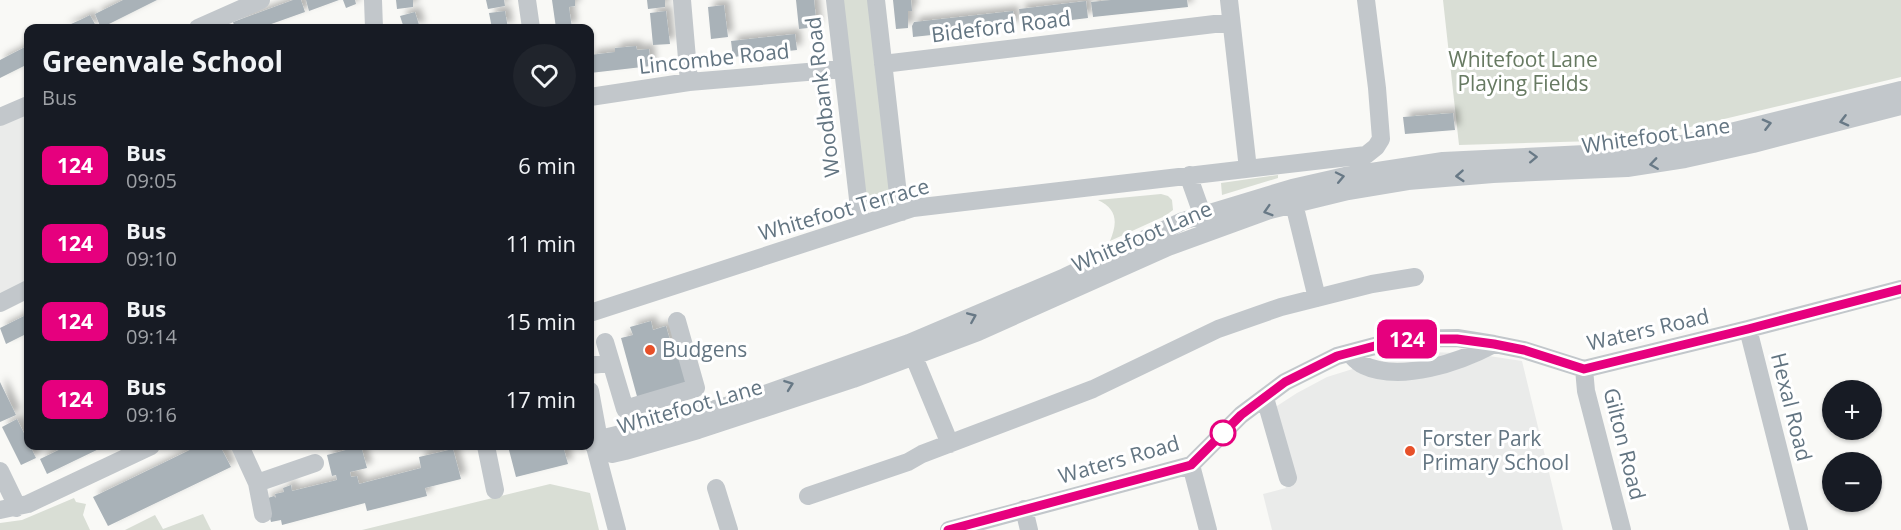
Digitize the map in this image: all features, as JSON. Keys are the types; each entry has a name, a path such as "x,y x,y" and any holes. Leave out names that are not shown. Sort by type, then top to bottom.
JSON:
{"street":[{"path":"207,24 261,0"},
{"path":"373,0 374,24"},
{"path":"527,0 530,24"},
{"path":"682,0 689,82"},
{"name":"Woodbank Road","path":"835,0 861,225"},
{"path":"876,0 898,202 902,212"},
{"path":"1229,0 1248,169"},
{"name":"Whitefoot Terrace","path":"594,312 902,212 962,201 1366,155 1377,147 1381,139 1366,0"},
{"name":"Bideford Road","path":"883,64 1231,22"},
{"name":"Lincombe Road","path":"594,96 689,82 843,69"},
{"name":"Whitefoot Lane","path":"594,444 612,454 784,403 911,350 1183,220 1206,223 1294,204 1348,191 1443,161 1626,152 1682,144 1901,90"},
{"name":"Whitefoot Lane","path":"1206,223 1292,188 1345,176 1407,173 1483,175 1627,168 1684,159 1753,144 1901,106"},
{"path":"0,117 24,107"},
{"path":"1190,175 1206,223"},
{"path":"1294,204 1317,298"},
{"path":"808,496 908,462 922,454 1093,389 1218,329 1281,307 1372,284 1415,278"},
{"name":"Waters Road","path":"949,530 1191,465 1241,415 1285,382 1337,356 1401,339 1457,339 1494,344 1524,350 1584,369 1901,289"},
{"path":"0,303 24,292"},
{"path":"605,342 625,409 696,388 677,321"},
{"name":"Hexal Road","path":"1748,329 1799,530"},
{"path":"1349,353 1362,365 1397,372 1456,362 1494,344"},
{"path":"911,350 950,444"},
{"name":"Whitefoot Lane","path":"594,442 751,399 911,350"},
{"path":"594,365 611,363"},
{"name":"Gilton Road","path":"1584,369 1586,391 1622,530"},
{"path":"685,391 692,416"},
{"path":"1264,398 1288,478"},
{"path":"594,413 597,429 594,437"},
{"path":"8,509 28,504 143,450"},
{"path":"242,450 257,483 263,514"},
{"path":"487,450 495,490"},
{"path":"594,450 617,530"},
{"path":"257,483 315,463"},
{"path":"1191,465 1208,530"},
{"path":"0,471 15,502 8,509"},
{"path":"716,488 729,530"},
{"path":"1024,509 1029,530"}],"shaded area":[{"path":"24,114 24,281 0,293 0,126"},
{"name":"Forster Park Primary School","path":"1433,352 1476,354 1522,361 1563,530 1272,530 1263,494 1286,488 1266,413 1327,377 1388,358"}],"green space":[{"path":"842,0 869,0 891,204 866,209"},
{"name":"Whitefoot Lane Playing Fields","path":"1443,0 1901,0 1901,77 1665,133 1596,141 1459,145"},
{"path":"1278,175 1278,178 1222,195 1221,183"},
{"path":"1161,194 1172,200 1173,210 1165,216 1110,241 1115,222 1114,217 1109,208 1098,200"},
{"path":"550,484 590,493 599,530 362,530"},
{"path":"74,498 76,502 86,504 83,515 90,530 0,530 0,523 22,520"},
{"path":"203,514 211,530 125,530 155,515 163,529"}],"building":[{"path":"123,0 157,0 109,24 99,24 95,14"},
{"path":"293,0 301,0 305,12 271,24 234,24 233,22"},
{"path":"306,0 339,0 309,11"},
{"path":"343,0 355,0 356,4 346,8"},
{"path":"396,0 413,0 413,7 397,9"},
{"path":"486,0 504,0 505,6 488,9"},
{"path":"552,0 575,0 575,6 569,7 571,24 555,24"},
{"path":"647,0 665,0 665,7 648,9"},
{"path":"796,0 814,0 817,27 799,29"},
{"path":"893,0 911,0 912,11 908,11 908,28 896,29"},
{"path":"1187,0 1188,7 1093,17 1091,2"},
{"path":"1086,1 1088,18 1021,26 1019,9"},
{"path":"724,5 728,37 711,39 708,7"},
{"path":"505,11 507,24 491,24 489,13"},
{"path":"666,11 670,44 653,45 650,13"},
{"path":"1013,11 1015,26 913,37 914,22"},
{"path":"415,12 419,24 403,24 400,16"},
{"path":"90,15 95,24 71,24"},
{"path":"795,34 797,50 733,57 731,41"},
{"path":"636,46 637,50 649,49 651,66 594,73 594,55 615,52 615,48"},
{"path":"24,48 24,66 0,78 0,60"},
{"path":"1453,113 1455,130 1405,134 1403,117"},
{"path":"24,316 24,335 6,344 0,328"},
{"path":"651,321 653,330 666,326 674,354 680,352 690,385 638,400 621,338 633,335 630,327"},
{"path":"0,382 16,415 0,422"},
{"path":"17,419 24,433 24,450 32,450 36,458 21,465 2,427"},
{"path":"59,450 97,450 47,474 40,459"},
{"path":"190,450 222,450 231,467 108,526 93,497"},
{"path":"346,450 362,450 367,468 350,472 351,477 357,476 359,484 421,468 419,457 453,450 461,479 425,488 427,496 367,511 365,503 282,525 281,520 271,522 265,499 274,496 276,498 275,494 284,492 283,488 291,485 292,491 337,480 336,475 332,476 327,455"},
{"path":"509,450 564,450 568,464 516,477"}],"bus line":[{"name":"124","path":"948,530 1191,465 1241,415 1285,382 1337,356 1401,339 1457,339 1494,344 1524,350 1584,369 1901,289"}],"place":[{"name":"Budgens","path":"650,350"},
{"name":"Forster Park Primary School","path":"1410,451"}]}
